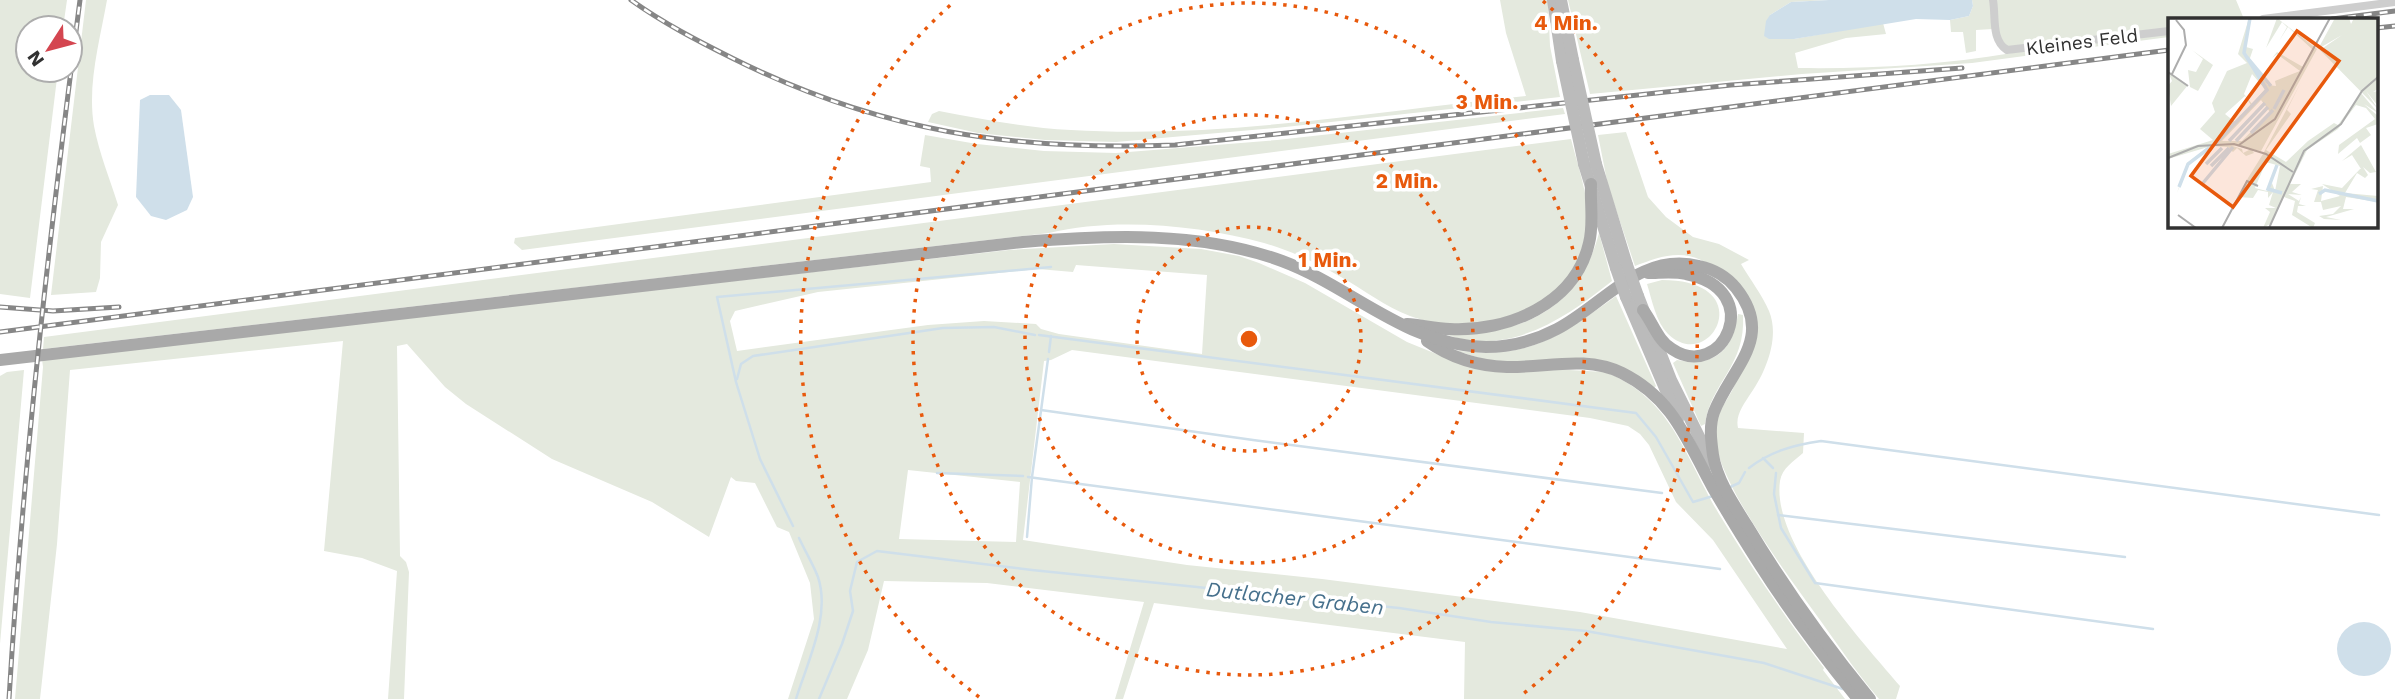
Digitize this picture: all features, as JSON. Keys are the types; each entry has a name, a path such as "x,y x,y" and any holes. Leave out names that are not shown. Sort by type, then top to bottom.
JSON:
{"main road":[{"path":"1553,0 1590,164 1621,266"},
{"path":"1561,0 1567,60"},
{"path":"1398,324 1450,329 1487,327 1523,318 1539,310 1568,285 1584,259 1591,226 1590,164"},
{"path":"1591,184 1680,423"},
{"path":"0,360 1079,237 1174,239 1263,255 1311,274 1415,332 1470,346 1498,347 1524,343 1559,328 1625,281 1672,262 1703,267 1715,272 1735,288 1748,311 1751,324 1744,361 1713,414 1711,440 1716,478"},
{"path":"1632,296 1664,343 1680,354 1700,356 1716,348 1723,341 1731,323 1730,302 1715,286 1686,274 1641,273"},
{"path":"1643,310 1671,380 1716,478 1789,609 1843,681 1870,699"},
{"path":"1415,332 1443,352 1485,365 1508,367 1587,363 1618,371 1646,388 1680,423 1716,478"},
{"path":"1738,521 1859,693"}],"street":[{"name":"Kleines Feld","path":"1993,0 1996,37 2000,46 2007,50 2168,31"},
{"path":"2271,18 2395,2"}],"shaded area":[{"path":"0,0 67,0 65,14 14,14 14,84 56,84 30,298 0,294"},
{"path":"86,0 107,0 95,63 92,110 99,146 118,205 101,242 100,278 96,292 51,295 76,84 84,84"},
{"path":"1500,0 1548,0 1550,46 1560,97 1276,128 1116,142 1045,140 978,133 928,122 932,114 939,111 1054,129 1185,131 1299,122 1526,96 1506,33"},
{"path":"1568,0 1829,0 1791,2 1770,15 1794,39 1883,23 1886,34 1846,38 1795,53 1798,68 1905,65 2012,53 1999,37 1996,0 2236,0 2244,18 2168,18 2168,37 1972,63 1802,74 1590,94"},
{"path":"1972,0 1991,0 1993,29 1976,30 1976,51 1966,53 1963,32 1951,32 1950,20 1969,16"},
{"path":"1972,0 1973,6 1969,16 1950,20 1916,19 1794,39 1769,39 1764,36 1766,21 1770,15 1791,2"},
{"path":"150,95 169,95 181,110 193,197 187,210 166,220 151,216 136,197 140,100"},
{"path":"1563,108 1565,114 522,250 514,243 515,238 931,182 930,168 920,166 925,135 1044,151 1116,153 1277,140"},
{"path":"1626,132 1648,197 1666,217 1693,237 1719,244 1749,260 1741,264 1769,311 1773,332 1766,365 1741,410 1738,428 1804,433 1803,453 1786,469 1780,481 1781,506 1790,533 1822,590 1900,686 1896,699 1879,699 1861,677 1770,550 1728,478 1719,457 1715,429 1719,413 1740,371 1754,311 1701,260 1676,255 1635,266 1608,186 1598,135"},
{"path":"1571,139 1588,217 1586,243 1576,268 1559,288 1539,304 1514,316 1488,322 1461,325 1435,323 1410,316 1323,267 1264,243 1185,228 1128,224 1074,228 43,349 44,337"},
{"path":"1599,233 1612,281 1573,310 1532,332 1510,338 1487,341 1463,339 1439,332 1494,330 1540,315 1559,301 1576,283 1589,260"},
{"path":"1114,244 1201,249 1239,256 1305,283 1407,342 1461,364 1605,372 1628,383 1662,413 1744,554 1845,699 1464,699 1465,642 1154,603 1123,699 1115,699 1144,602 987,583 884,581 868,650 847,699 788,699 814,619 810,583 789,532 777,527 755,483 736,481 731,477 709,537 652,502 552,459 466,404 445,387 407,344 397,346 400,556 406,562 409,572 404,699 388,699 397,571 362,558 324,551 343,341 70,370 57,544 40,699 15,699 42,359 1009,250","holes":["1076,265 1207,275 1202,354 1059,334 1041,329 1036,324 984,321 928,325 737,351 730,321 735,311 818,292 1038,269 1073,272","1072,350 1590,418 1628,426 1640,434 1649,445 1676,502 1713,540 1787,649 1580,612 1322,579 1187,565 1023,540 1044,361","908,470 1020,482 1016,542 899,539"]},
{"path":"1662,280 1692,284 1711,294 1719,308 1718,322 1711,335 1699,343 1684,343 1668,334 1657,317 1647,284"},
{"path":"1616,296 1656,386 1654,388 1628,370 1486,360 1454,350 1480,353 1522,349 1559,334"},
{"path":"1738,314 1743,315 1739,348 1708,409 1705,424 1701,426 1673,363 1677,360 1702,361 1720,354 1731,338"},
{"path":"24,370 0,644 0,376 7,372"},
{"path":"2364,622 2383,630 2391,649 2383,668 2364,676 2345,668 2337,649 2345,630"}],"waterway":[{"path":"793,526 760,459 736,382 717,297 1051,267"},
{"path":"737,379 741,364 753,356 943,328 994,327 1035,335"},
{"path":"1039,335 1636,413 1656,437 1693,502 1713,496"},
{"path":"1049,352 1051,336"},
{"path":"1027,537 1048,359"},
{"path":"1041,410 1662,493"},
{"path":"1749,468 1783,450 1821,441 2379,515"},
{"path":"1763,458 1773,468"},
{"path":"1728,488 1739,483 1745,472"},
{"path":"937,473 1023,476"},
{"path":"1776,473 1774,494 1781,528 1815,583 2153,629"},
{"path":"1028,477 1720,569"},
{"path":"1778,515 2125,557"},
{"path":"796,699 816,639 822,607 818,577 799,538"},
{"name":"Dutlacher Graben","path":"819,699 853,611 850,591 857,562 877,551 1586,631 1764,663 1843,689"}],"railway":[{"path":"9,699 39,349 80,0"},
{"path":"631,0 668,24 732,58 841,104 948,132 1058,144 1175,145 1731,85 1962,68"},
{"path":"2340,18 2395,11"},
{"path":"2378,28 2395,26"},
{"path":"0,332 2168,50"},
{"path":"0,307 53,311 119,307"}]}
